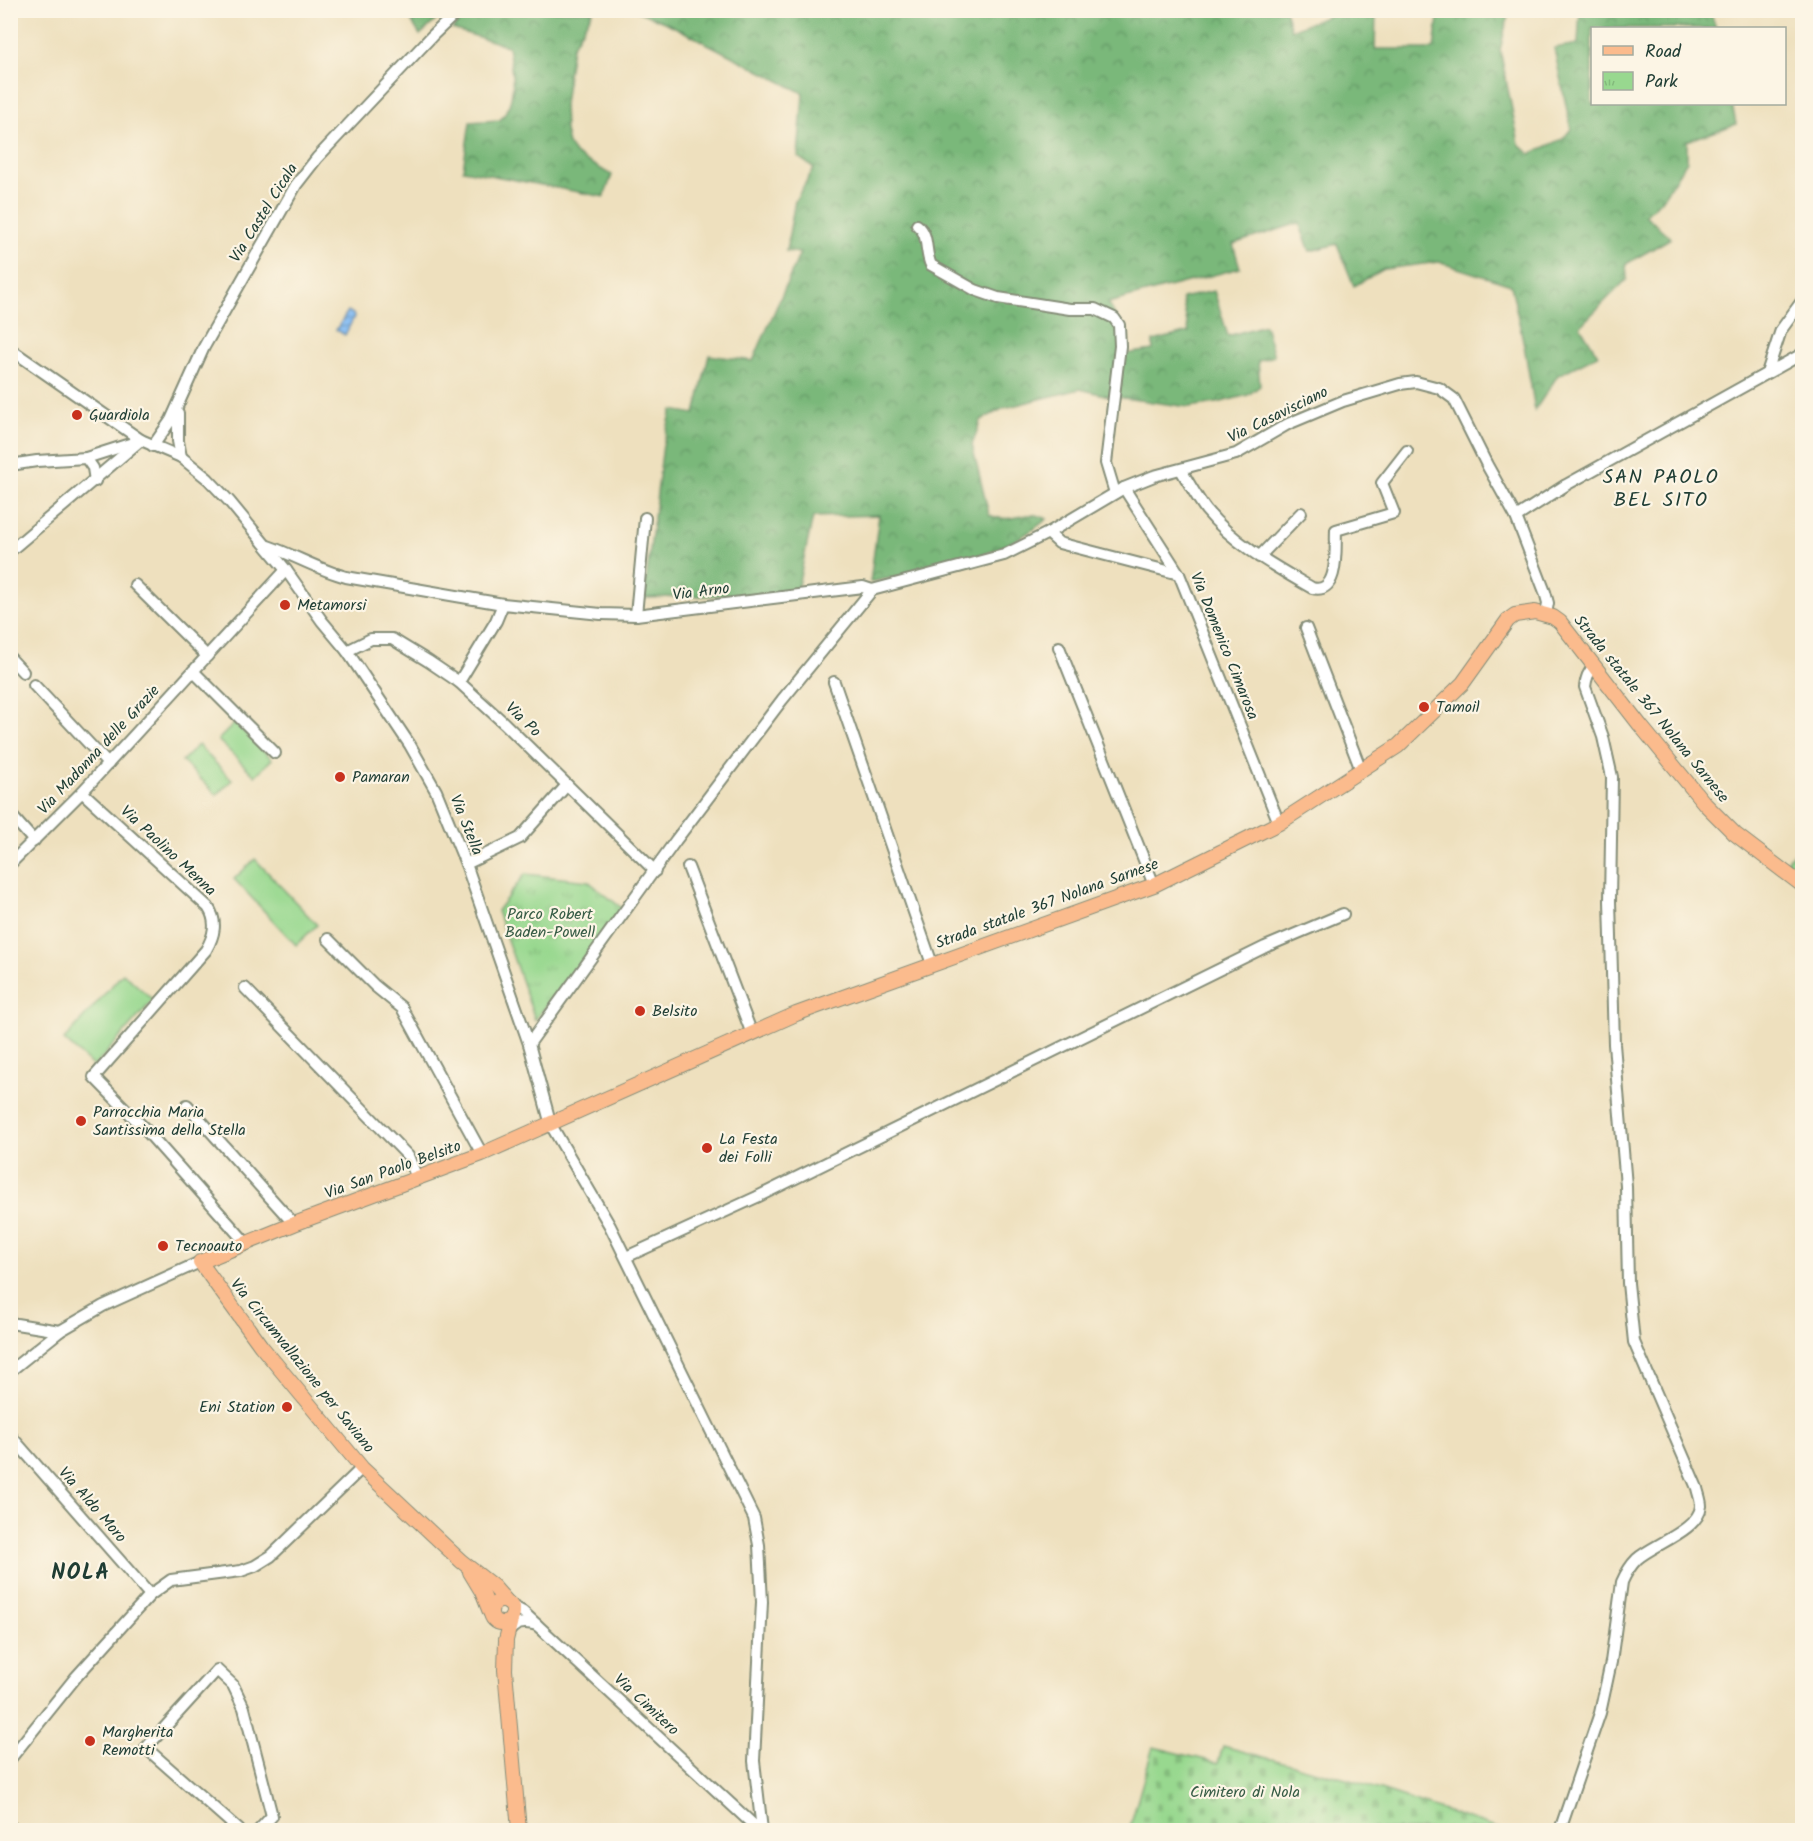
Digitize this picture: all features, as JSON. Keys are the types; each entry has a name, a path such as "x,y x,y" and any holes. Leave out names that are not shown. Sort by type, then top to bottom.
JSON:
{"main road":[{"name":"Strada statale 367 Nolana Sarnese","path":"796,1014 1154,885 1280,823 1398,746 1463,683 1508,620 1524,612 1546,614 1560,622 1705,804 1735,834 1797,877 1803,885"},
{"name":"Via San Paolo Belsito","path":"200,1262 294,1224 482,1154 796,1014"},
{"name":"Via Circumvallazione per Saviano","path":"200,1262 261,1346 362,1468 461,1561 494,1587 510,1608 505,1670 519,1830"},
{"name":"Via Circumvallazione per Saviano","path":"461,1561 474,1576 491,1615 505,1670"},
{"path":"496,1602 510,1608 503,1623 491,1615 496,1602"}],"street":[{"name":"Via Castel Cicala","path":"153,446 171,420 204,347 296,185 317,158 459,10"},
{"name":"Via Domenico Cimarosa","path":"917,225 926,234 927,257 931,264 975,290 998,298 1020,302 1070,309 1095,309 1114,318 1119,325 1120,345 1106,464 1119,491 1179,574 1280,823"},
{"path":"1767,373 1781,330 1803,301"},
{"path":"10,349 141,440 181,457 208,479 267,546"},
{"path":"1516,517 1566,485 1803,354"},
{"name":"Via Casavisciano","path":"1119,491 1154,476 1236,454 1288,424 1343,401 1400,384 1416,382 1439,388 1454,399 1486,465 1516,517 1545,592 1548,603 1546,614"},
{"path":"179,404 177,423 181,457"},
{"path":"10,465 86,458 141,440"},
{"path":"10,551 141,440"},
{"path":"1181,470 1206,509 1259,557 1312,588 1324,589 1330,582 1333,572 1336,530 1394,513 1382,483 1407,451"},
{"path":"86,458 93,468 95,481"},
{"name":"Via Arno","path":"267,546 331,573 503,604 601,614 636,615 863,587 872,590 1004,555 1048,533 1119,491"},
{"path":"1259,557 1301,513"},
{"path":"636,615 645,518"},
{"path":"1048,533 1059,543 1179,574"},
{"name":"Via Stella","path":"267,546 347,651 410,745 436,791 466,864 530,1044 551,1125 610,1226 754,1518 759,1545 762,1602 754,1761 760,1830"},
{"name":"Via Madonna delle Grazie","path":"10,864 82,792 286,570"},
{"path":"135,585 207,656"},
{"path":"530,1044 676,840 782,700 872,590"},
{"path":"459,682 496,621 503,604"},
{"path":"1306,628 1361,770"},
{"name":"Via Po","path":"347,651 371,639 392,639 459,682 655,871"},
{"path":"1059,647 1154,885"},
{"path":"10,658 23,672"},
{"path":"1560,1830 1600,1713 1611,1662 1622,1582 1638,1559 1662,1542 1684,1531 1699,1513 1701,1504 1697,1488 1634,1342 1628,1283 1626,1186 1613,1033 1610,901 1612,777 1603,737 1585,687 1586,679 1594,666"},
{"path":"193,671 275,753"},
{"path":"834,682 932,964"},
{"path":"34,685 108,764"},
{"path":"466,864 520,838 567,785"},
{"name":"Via Paolino Menna","path":"82,792 208,907 212,913 214,929 213,939 206,950 94,1077 144,1128 246,1243"},
{"path":"10,814 34,841"},
{"path":"688,867 752,1034"},
{"path":"626,1257 757,1197 1265,947 1343,914"},
{"path":"328,939 375,986 402,1008 482,1154"},
{"path":"245,988 408,1156 417,1179"},
{"path":"187,1105 294,1224"},
{"name":"Via San Paolo Belsito","path":"10,1371 60,1331 103,1306 200,1262"},
{"path":"10,1323 60,1331"},
{"name":"Via Aldo Moro","path":"10,1435 150,1595"},
{"path":"12,1753 150,1595 171,1580 241,1571 255,1566 271,1556 362,1468"},
{"name":"Via Cimitero","path":"510,1608 523,1612 760,1830"},
{"path":"507,1635 519,1623 537,1625"},
{"path":"239,1830 146,1748 217,1670 233,1685 244,1708 272,1816 259,1830"},
{"path":"10,1826 15,1830"}],"green space":[{"path":"473,10 593,11 572,47 564,104 565,131 568,144 576,155 612,175 604,197 463,170 470,122 500,120 510,103 513,85 508,46 452,29"},
{"path":"1285,10 1291,30 1341,11 1376,10 1375,49 1434,49 1439,11 1509,11 1500,50 1519,144 1530,154 1563,139 1571,129 1554,48 1578,44 1580,11 1710,11 1716,27 1591,27 1591,105 1732,105 1736,124 1687,141 1687,161 1662,199 1645,215 1671,238 1626,264 1627,279 1580,326 1598,355 1558,375 1535,410 1511,285 1439,262 1384,269 1354,286 1337,244 1310,251 1299,223 1233,244 1240,268 1108,303 1115,315 1125,354 1153,350 1153,341 1189,332 1182,298 1214,291 1228,336 1265,325 1274,356 1258,361 1260,386 1248,395 1189,407 1109,396 1080,389 1004,408 981,420 972,445 989,515 1005,519 1032,515 1047,519 1028,533 986,554 940,568 870,582 879,515 813,517 797,590 763,594 644,598 663,445 672,410 695,414 709,355 753,361 800,253 786,251 795,201 814,168 798,157 803,93 669,24 637,11"},
{"path":"405,11 446,11 420,35"},
{"path":"235,723 272,759 255,776 218,740"},
{"path":"198,745 232,780 217,795 182,761"},
{"path":"1802,845 1802,869 1786,861"},
{"path":"255,859 317,925 296,945 234,879"},
{"name":"Parco Robert Baden-Powell","path":"525,874 588,881 623,909 535,1020 497,911"},
{"path":"123,973 153,1000 94,1067 64,1040"},
{"name":"Cimitero di Nola","path":"1223,1746 1350,1780 1502,1830 1129,1830 1153,1747 1218,1763"}],"water":[{"path":"348,311 354,317 345,335 336,330"}],"place":[{"name":"Guardiola","path":"77,415"},
{"name":"Metamorsi","path":"285,605"},
{"name":"Tamoil","path":"1424,707"},
{"name":"Pamaran","path":"340,777"},
{"name":"Belsito","path":"640,1011"},
{"name":"Parrocchia Maria Santissima della Stella","path":"81,1121"},
{"name":"La Festa dei Folli","path":"707,1148"},
{"name":"Tecnoauto","path":"163,1246"},
{"name":"Eni Station","path":"287,1407"},
{"name":"Margherita Remotti","path":"90,1741"}],"district":[{"name":"SAN PAOLO BEL SITO","path":"1661,490"},
{"name":"NOLA","path":"81,1573"}]}
